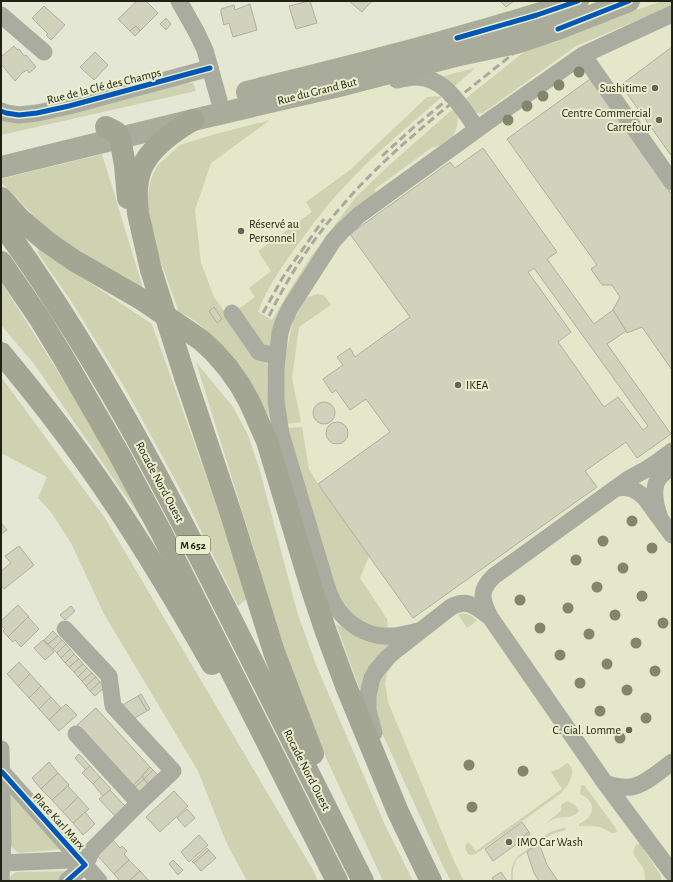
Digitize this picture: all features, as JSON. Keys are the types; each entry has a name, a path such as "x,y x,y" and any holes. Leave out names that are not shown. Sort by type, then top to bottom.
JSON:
{"highway":[{"path":"151,270 138,214 138,184 142,166 162,141 193,120"},
{"path":"113,132 124,159 128,198 131,210 231,514 274,652 327,787 369,881"},
{"path":"1,198 20,219 46,241 76,262 141,299 201,340 228,368 240,385 267,440 311,587 354,707 398,812 431,881"},
{"name":"Rocade Nord Ouest","path":"1,223 56,302 127,420 201,560 364,881"},
{"name":"Rocade Nord Ouest","path":"1,262 40,319 120,454 337,881"},
{"path":"1,353 67,437 115,504 184,615 245,720 277,761"}],"main road":[{"name":"Rue du Grand But","path":"1,167 218,100 489,29 578,1"},
{"name":"Rue du Grand But","path":"1,152 113,132 193,120 335,87 448,58 516,43 558,29 629,1"}],"street":[{"path":"179,1 198,33 205,50 218,100"},
{"path":"418,631 392,636 376,636 368,634 351,624 339,612 334,604 326,584 281,434 275,383 280,333 286,315 333,241 359,215 477,129 583,55 672,14"},
{"path":"1,15 44,52"},
{"path":"583,55 672,182"},
{"name":"Rue de la Clé des Champs","path":"1,111 19,114 36,113 70,106 210,68"},
{"path":"335,87 370,85 414,77 422,77 440,84 447,90 477,129"},
{"path":"232,313 259,352 278,356"},
{"path":"672,451 656,463 630,478 491,578 484,587 482,593 482,599 490,617 606,783 672,873"},
{"path":"662,521 656,503 656,487 659,478 672,467"},
{"path":"616,488 623,487 635,490 645,498 672,535"},
{"path":"398,812 370,720 367,703 372,678 381,664 396,650 418,631 451,607 462,603 470,604 490,617"},
{"path":"66,629 109,676 113,706 173,771 138,803 93,849 85,865"},
{"path":"76,734 138,803"},
{"path":"1,749 1,871 68,860 85,865 99,881"},
{"path":"606,783 630,787 638,785 672,762"},
{"name":"Place Karl Marx","path":"2,780 85,865 67,881"}],"shaded area":[{"path":"521,1 672,1 672,881 451,881 442,864 291,454 244,373 225,350 202,327 179,312 151,179 157,166 193,120 218,100 215,86 465,23"},
{"path":"663,1 672,1 672,6 576,46 483,113 474,111 465,99 529,48 556,42 627,13"},
{"path":"475,68 455,86 440,77"},
{"path":"180,82 193,83 196,91 1,135 1,119"},
{"path":"443,96 354,176 318,217 280,270 265,295 258,312 272,320 310,258 355,198 386,168 454,108 458,116 457,127 453,136 441,145 431,148 375,189 376,193 274,342 268,347 263,346 237,310 255,297 249,288 271,271 258,251 312,212 306,202 350,170 427,97"},
{"path":"270,120 211,163 195,210 201,263 214,297 242,337 268,359 267,388 270,418 223,348 208,331 189,317 179,312 155,246 146,204 151,179 157,166 180,145"},
{"path":"102,154 143,288 123,281 44,226 1,182 1,179"},
{"path":"39,249 152,324 249,597 238,606 185,498 125,388 71,301 37,252"},
{"path":"1,282 109,454 150,531 34,364 1,325"},
{"path":"317,294 324,295 331,305 299,327 292,378 301,422 286,424 283,396 283,367 293,321 306,298"},
{"path":"196,362 233,407 248,435 260,471 298,615 317,667 385,825 413,881 383,881 322,749 277,635 256,556"},
{"path":"1,377 105,518 313,870 318,881 247,881 226,842 198,771 104,614 72,545 51,512 38,498 47,477 1,453"},
{"path":"302,427 309,469 369,556 360,578 387,619 388,627 383,632 375,632 340,605 287,428"},
{"path":"458,614 469,614 477,621 467,628"},
{"path":"336,624 348,630 402,640 362,695"},
{"path":"395,662 387,673 385,684 388,702 454,861 464,881 451,881 377,722 375,696 386,667"},
{"path":"567,763 572,769 572,773 569,783 560,794 476,854 469,855 466,848 468,842 476,851 562,789 551,772 559,769"},
{"path":"584,785 615,827 617,832 611,833 602,828 579,826 579,824 588,818 592,811 590,801 580,794 581,786"},
{"path":"10,790 63,849 20,853 14,849 10,842"},
{"path":"567,801 573,804 579,811 577,814 557,818 545,824 561,811 561,805"},
{"path":"565,827 566,830 552,834 517,859 514,865 513,881 511,881 512,866 517,857 550,832"},
{"path":"637,844 640,844 660,874 662,881 645,881 644,870 634,854"},
{"path":"71,871 60,881 8,881 11,875 17,872"}],"building":[{"path":"137,1 146,1 158,13 140,31 136,26 130,31 118,19"},
{"path":"310,1 317,23 296,29 289,6"},
{"path":"349,1 372,1 362,12"},
{"path":"500,1 514,1 506,7"},
{"path":"250,4 257,30 233,37 229,23 224,25 221,9 234,5 235,10"},
{"path":"44,6 65,25 51,40 46,35 48,34 32,18"},
{"path":"166,18 171,24 166,30 160,24"},
{"path":"136,26 140,31 135,36 130,31"},
{"path":"14,46 17,50 19,49 24,56 26,55 36,67 29,73 27,70 22,73 15,81 1,64 1,57"},
{"name":"Centre Commercial Carrefour","path":"672,47 672,155 621,85"},
{"path":"95,52 108,65 94,80 80,67"},
{"path":"590,79 672,195 672,370 642,327 627,333 613,310 620,297 612,285 602,285 591,269 597,265 507,139"},
{"name":"IKEA","path":"483,148 557,252 547,259 594,324 613,310 626,331 607,344 671,434 637,458 626,442 585,471 597,487 413,618 318,484 390,432 366,399 350,410 336,390 332,393 323,379 343,365 337,357 350,348 355,357 410,317 350,234 450,162 455,168","holes":["534,268 648,426 643,430 618,397 604,407 558,342 571,332 528,272"]},
{"path":"214,307 222,319 217,323 209,311"},
{"path":"324,402 332,405 335,413 332,421 324,424 316,421 313,413 316,405"},
{"path":"337,422 345,425 348,433 345,441 337,444 329,441 326,433 329,425"},
{"path":"1,523 7,530 1,534"},
{"path":"19,546 34,565 4,589 1,585 1,571 11,563 5,556"},
{"path":"18,605 29,617 8,637 3,631 5,629 1,625 1,621"},
{"path":"71,606 75,611 65,620 60,615"},
{"path":"28,617 39,629 21,647 15,640 13,642 8,637"},
{"path":"53,631 58,636 48,644 44,640"},
{"path":"58,636 62,640 53,649 48,644"},
{"path":"43,640 54,652 45,660 34,648"},
{"path":"62,640 66,644 57,653 53,649"},
{"path":"66,644 70,649 61,658 57,653"},
{"path":"70,649 74,654 65,663 61,658"},
{"path":"74,654 79,659 69,667 65,663"},
{"path":"79,659 83,664 74,672 69,667"},
{"path":"19,662 30,674 18,686 7,674"},
{"path":"83,664 87,668 78,677 74,672"},
{"path":"87,668 92,673 82,681 78,677"},
{"path":"92,673 96,677 86,686 82,681"},
{"path":"30,674 41,686 29,698 18,686"},
{"path":"96,677 100,682 90,691 86,686"},
{"path":"100,682 105,687 95,696 90,691"},
{"path":"41,686 51,697 39,709 29,698"},
{"path":"141,694 150,709 147,711 138,696"},
{"path":"138,696 147,711 131,720 119,707"},
{"path":"51,697 61,708 49,720 39,709"},
{"path":"66,704 77,715 59,731 49,720"},
{"path":"96,708 150,767 133,786 77,725"},
{"path":"79,754 90,766 86,770 75,758"},
{"path":"49,762 58,773 41,789 32,778"},
{"path":"90,766 100,777 93,784 82,773"},
{"path":"150,767 153,770 144,779 142,776"},
{"path":"153,770 158,775 148,784 144,779"},
{"path":"58,773 69,785 52,800 41,789"},
{"path":"142,776 144,779 134,788 133,786"},
{"path":"100,777 111,789 103,796 93,784"},
{"path":"144,779 148,784 139,793 134,788"},
{"path":"68,786 78,797 63,812 52,800"},
{"path":"110,790 125,806 115,816 99,799"},
{"path":"174,791 188,806 160,832 146,817"},
{"path":"78,797 89,809 73,823 63,812"},
{"path":"187,809 195,818 185,827 177,818"},
{"path":"85,812 95,824 83,835 73,823"},
{"path":"522,822 529,832 520,839 521,841 493,861 485,849"},
{"path":"529,832 530,834 521,841 520,839"},
{"path":"199,835 208,845 189,862 181,852"},
{"path":"112,839 120,848 122,846 127,851 124,854 129,860 114,874 96,854"},
{"path":"539,843 547,865 558,881 539,881 534,873 527,852"},
{"path":"207,848 209,850 194,863 192,862"},
{"path":"209,850 216,858 201,871 194,863"},
{"path":"129,860 140,871 129,881 120,881 114,874"},
{"path":"173,860 183,870 178,875 169,864"},
{"path":"140,871 149,881 129,881"},
{"path":"501,872 507,881 494,881 492,878"}],"railway":[{"path":"269,316 292,273 310,246 356,190 404,143 578,1"},
{"path":"382,156 415,126 458,91"},
{"path":"263,313 283,277 324,219"}],"cycle path":[{"path":"457,38 537,15 578,1"},
{"path":"558,29 629,1"},
{"path":"1,111 19,115 37,113 69,106 210,68"},
{"path":"2,772 85,865 67,881"}],"place":[{"name":"Sushitime","path":"655,88"},
{"name":"Centre Commercial Carrefour","path":"659,120"},
{"name":"Réservé au Personnel","path":"241,231"},
{"name":"IKEA","path":"458,385"},
{"name":"C. Cial. Lomme","path":"629,730"},
{"name":"IMO Car Wash","path":"509,842"}]}
